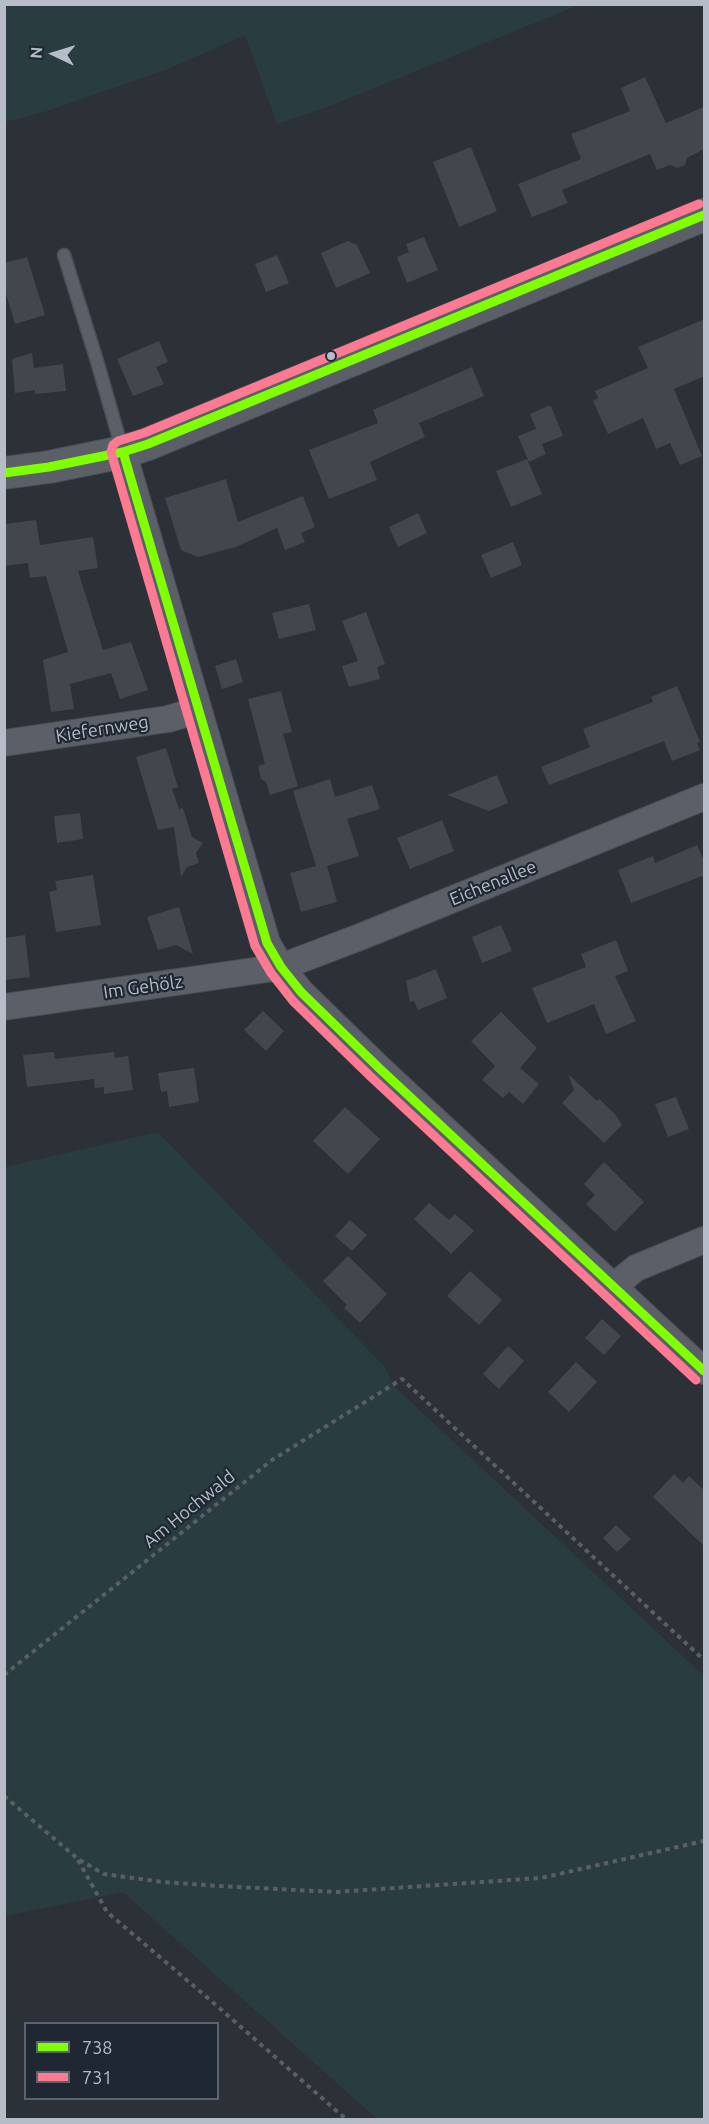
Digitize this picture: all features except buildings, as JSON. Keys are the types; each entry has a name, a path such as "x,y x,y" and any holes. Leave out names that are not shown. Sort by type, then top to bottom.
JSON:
{"street":[{"path":"4,473 49,467 123,452 148,444 705,215"},
{"path":"123,452 267,943 281,967 301,992 379,1068 705,1371"},
{"name":"Kiefernweg","path":"4,743 168,719 198,710"},
{"name":"Eichenallee","path":"281,967 705,798"},
{"name":"Im Gehölz","path":"4,1007 281,967"},
{"path":"614,1287 636,1268 705,1239"}],"lane":[{"path":"64,255 98,360 123,452"}],"path":[{"name":"Am Hochwald","path":"4,1675 272,1460 402,1378 705,1660"},
{"path":"4,1796 78,1859 104,1874 219,1886 335,1892 541,1878 705,1841"},
{"path":"78,1859 107,1912 347,2120"}],"shaded area":[{"path":"4,5 579,5 327,107 277,124 245,35 168,69 44,112 5,122"},
{"path":"158,1132 384,1366 395,1387 704,1676 704,2119 377,2119 123,1892 5,1916 5,1167"}],"transit line":[{"name":"731","path":"696,1380 371,1077 293,1001 271,973 255,946 111,452 113,445 118,441 144,433 699,204"},
{"name":"738","path":"4,473 49,467 123,452 148,444 704,215"},
{"name":"738","path":"123,452 267,943 281,967 301,992 379,1068 704,1371"}]}
